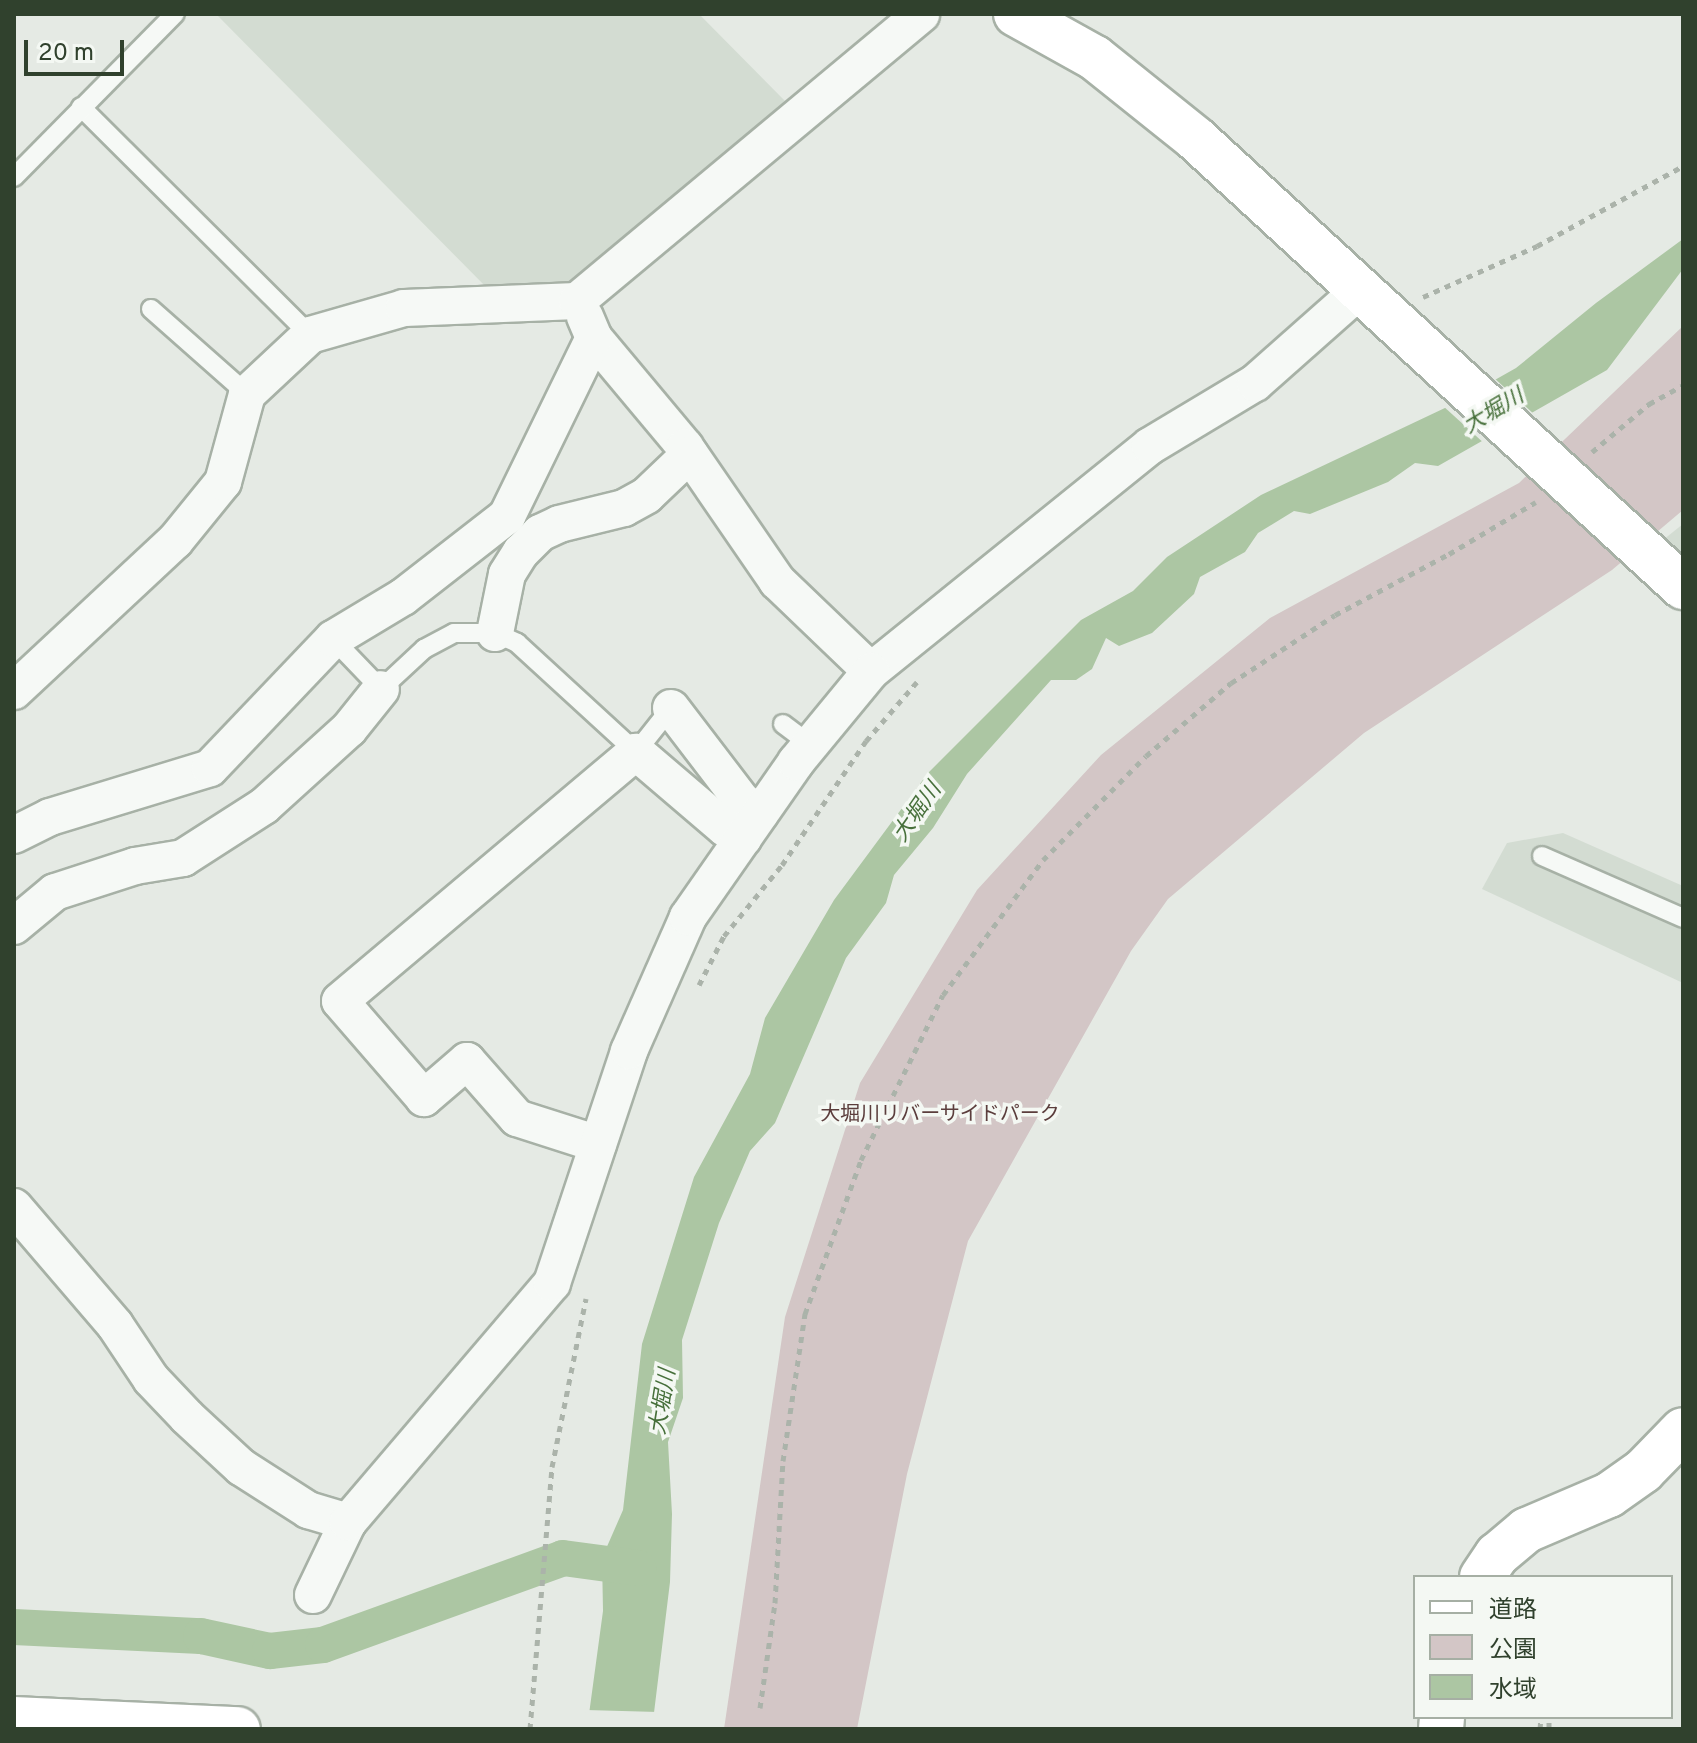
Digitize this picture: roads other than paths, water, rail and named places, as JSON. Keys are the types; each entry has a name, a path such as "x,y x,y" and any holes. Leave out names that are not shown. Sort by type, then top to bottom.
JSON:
{"main road":[{"path":"1021,15 1086,52 1196,139 1385,313 1541,479 1683,587"},
{"path":"1483,1575 1497,1555 1527,1530 1609,1495 1643,1471 1683,1430"},
{"path":"14,1719 238,1729"}],"street":[{"path":"14,691 175,541 223,482 247,394 310,335 404,308 577,301 921,14"},
{"path":"577,301 594,338 690,454 797,612 871,671"},
{"path":"313,1595 348,1522 552,1283 629,1051 688,917 752,825 797,734 1150,446 1255,383 1385,313"},
{"path":"14,835 50,817 210,768 333,639 403,597 507,516 594,338"},
{"path":"495,633 507,574 521,552 540,533 559,524 624,508 647,495 690,454"},
{"path":"14,926 55,892 135,866 183,858 264,806 349,729 381,689"},
{"path":"671,708 742,801 752,825"},
{"path":"598,1144 517,1118 467,1061 424,1098 340,1001 636,752 725,828 752,825"},
{"path":"14,1207 115,1325 151,1379 187,1417 241,1467 308,1510 348,1522"}],"lane":[{"path":"14,177 175,14"},
{"path":"81,107 310,335"},
{"path":"151,309 247,394"},
{"path":"333,639 381,689 424,649 454,633 495,633 517,643 636,752 671,708"},
{"path":"1542,856 1683,918"}],"water":[{"name":"大堀川","path":"1683,239 1683,269 1607,370 1438,466 1415,463 1388,482 1310,514 1294,511 1258,533 1245,552 1200,577 1194,594 1152,633 1119,646 1106,638 1092,669 1076,680 1051,680 967,774 933,828 894,875 886,903 846,958 775,1123 750,1151 719,1223 682,1340 683,1398 668,1442 672,1514 670,1582 652,1729 587,1729 603,1611 602,1558 623,1510 642,1344 694,1177 750,1074 765,1018 834,900 928,773 1081,620 1133,591 1167,557 1261,495 1447,407 1516,368 1596,303"}],"waterway":[{"path":"14,1627 201,1636 270,1651 323,1645 563,1558 638,1568"}],"park label":[{"name":"大堀川リバーサイドパーク","path":"940,1115"}]}
